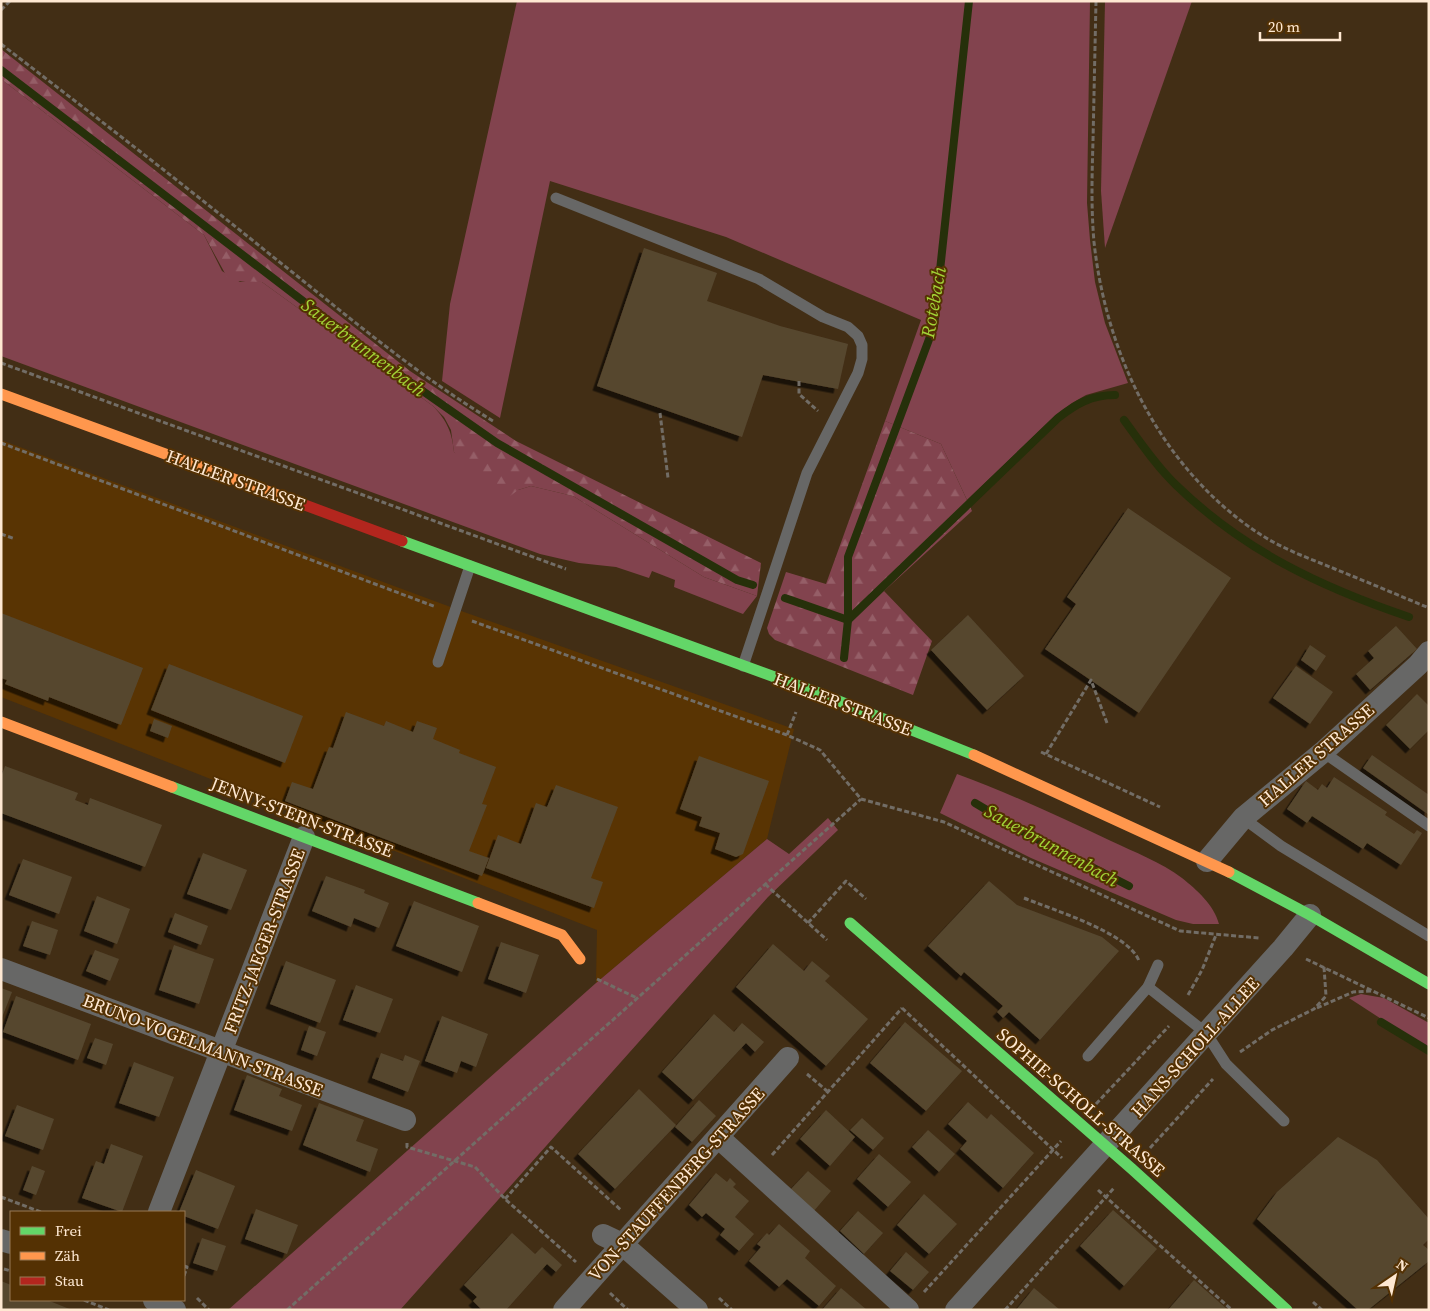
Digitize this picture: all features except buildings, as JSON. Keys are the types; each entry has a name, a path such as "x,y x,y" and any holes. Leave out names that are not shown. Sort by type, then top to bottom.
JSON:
{"main road":[{"name":"HALLER STRASSE","path":"1,394 824,695 987,760 1207,861 1310,915 1429,984"},
{"name":"JENNY-STERN-STRASSE","path":"1,722 562,935 580,958"},
{"name":"SOPHIE-SCHOLL-STRASSE","path":"850,923 1132,1169 1286,1310"}],"street":[{"name":"HALLER STRASSE","path":"1207,861 1243,818 1323,752 1418,665 1429,652"},
{"name":"FRITZ-JAEGER-STRASSE","path":"159,1211 304,837"},
{"name":"HANS-SCHOLL-ALLEE","path":"956,1310 1283,948 1310,915"},
{"name":"BRUNO-VOGELMANN-STRASSE","path":"1,969 404,1120"},
{"name":"VON-STAUFFENBERG-STRASSE","path":"564,1310 592,1278 612,1239 718,1137 788,1058"},
{"path":"718,1137 908,1310"},
{"path":"612,1239 697,1310"},
{"path":"156,1301 175,1310"}],"lane":[{"path":"556,198 759,279 823,318 848,328 858,336 862,345 862,359 853,384 807,473 743,666"},
{"path":"438,662 470,566"},
{"path":"1323,752 1429,826"},
{"path":"1243,818 1281,846 1429,936"},
{"path":"1088,1056 1148,986 1158,965"},
{"path":"1148,986 1206,1033 1226,1064 1284,1121"}],"path":[{"path":"1,10 10,1"},
{"path":"1096,1 1092,202 1094,241 1109,321 1140,397 1166,442 1193,477 1254,530 1282,548 1429,608"},
{"path":"1,44 152,159 406,362 450,395 493,421"},
{"path":"799,381 799,394 802,399 833,423"},
{"path":"660,412 668,478"},
{"path":"1,443 453,614 787,735 820,750 860,799 944,822 1180,931 1256,936 1429,1018"},
{"path":"1,534 15,538"},
{"path":"1046,754 1091,680 1107,723"},
{"path":"287,1310 860,799"},
{"path":"808,923 846,881"},
{"path":"765,884 830,942"},
{"path":"1024,898 1118,937 1136,951 1148,986"},
{"path":"580,958 599,982 637,998"},
{"path":"1314,1009 1326,996 1324,967"},
{"path":"756,1172 923,985"},
{"path":"1004,1310 1233,1057 1272,1030 1314,1009 1353,992 1375,991"},
{"path":"895,1002 1080,1174 1232,1310"},
{"path":"404,1120 407,1147 475,1167 504,1199 592,1278"},
{"path":"1,1197 38,1211"},
{"path":"86,1301 109,1310"}],"shaded area":[{"path":"1,440 464,612 794,729 767,839 596,983 597,930 1,697"}],"green space":[{"path":"517,1 1090,1 1087,203 1090,240 1095,282 1105,323 1128,383 1086,395 1072,403 1055,416 967,500 941,444 885,421 921,320 726,237 550,181 500,418 442,381 450,304"},
{"path":"1105,1 1192,1 1105,248 1101,191"},
{"path":"1,49 410,371 516,441 761,563 757,596 704,577 573,496 531,486 518,490 504,501 454,452 451,430 444,417 433,406 262,282 234,281 227,277 204,235 1,79"},
{"path":"1,79 204,235 222,271 240,282 251,280 262,282 433,406 448,427 454,452 518,490 531,486 573,496 704,577 757,596 743,614 674,587 675,580 652,571 649,578 616,567 579,563 540,554 1,356"},
{"path":"885,421 941,444 972,511 884,591 932,641 913,695 775,640 769,634 767,628 786,572 826,584"},
{"path":"957,774 996,789 1165,867 1182,878 1204,898 1213,910 1219,924 1193,924 1176,920 1031,858 940,813"},
{"path":"828,818 838,830 768,897 400,1310 228,1310 596,983 767,839 789,854"},
{"path":"1361,994 1384,998 1429,1023 1429,1050 1349,998"}],"waterway":[{"name":"Rotebach","path":"844,658 848,620 848,557 934,326 969,1"},
{"name":"Sauerbrunnenbach","path":"1,70 397,373 497,443 737,580 753,585"},
{"path":"848,620 1058,418 1084,401 1106,395 1115,395"},
{"path":"1124,420 1149,454 1176,485 1202,508 1256,548 1345,593 1409,617"},
{"name":"Sauerbrunnenbach","path":"785,598 848,620"},
{"name":"Sauerbrunnenbach","path":"975,803 1029,835 1129,886"},
{"name":"Sauerbrunnenbach","path":"1381,1022 1429,1051"}],"traffic: fast":[{"path":"402,541 824,695 974,755"},
{"path":"172,787 478,903"},
{"path":"1229,872 1310,915 1429,984"},
{"path":"850,923 1132,1169 1287,1310"}],"traffic: slow":[{"path":"1,394 294,501"},
{"path":"1,722 172,787"},
{"path":"974,755 1229,872"},
{"path":"478,903 562,935 580,959"}],"traffic: jam":[{"path":"294,501 402,541"}]}
